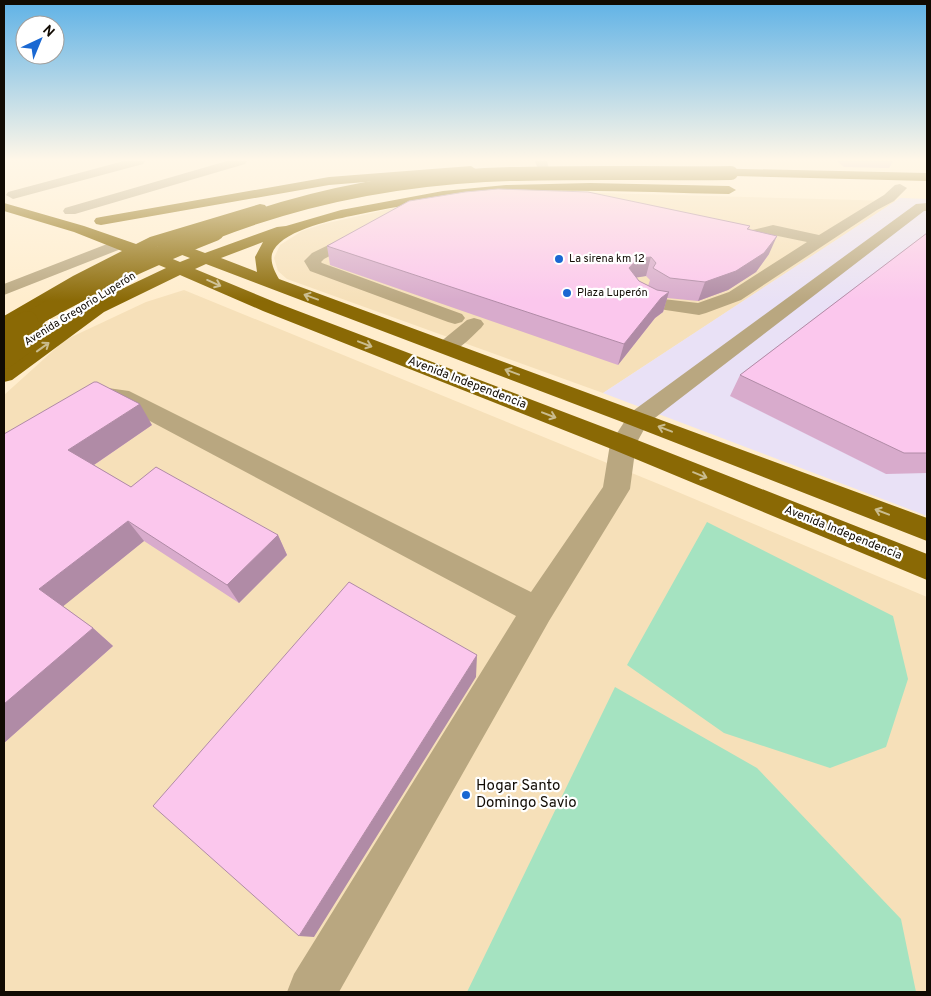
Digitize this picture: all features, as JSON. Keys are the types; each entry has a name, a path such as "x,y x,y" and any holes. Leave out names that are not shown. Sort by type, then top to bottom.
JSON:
{"main road":[{"name":"Avenida Independencia","path":"29,207 180,268 278,310 927,530"},
{"name":"Avenida Independencia","path":"53,207 70,211 158,241 425,339 927,567"},
{"path":"101,221 178,207"},
{"path":"4,324 71,285 128,247 158,241 261,207"},
{"name":"Avenida Gregorio Luperón","path":"4,336 91,285 147,258 233,225 292,207"},
{"name":"Avenida Gregorio Luperón","path":"4,358 43,329 141,271 236,232 320,207"},
{"path":"4,375 97,308 180,268 270,234 314,221 375,207"},
{"path":"272,283 265,271 262,260 266,248 278,237 314,221"}],"street":[{"path":"70,211 82,207"},
{"path":"425,339 455,318 326,272 316,267 312,261 381,223 404,213 433,207"},
{"path":"640,282 634,288 641,295 659,304 699,308 735,296 821,240 860,207"},
{"path":"312,992 537,611 616,489 631,431 921,207"},
{"path":"716,232 742,236 773,230 821,240"},
{"path":"4,290 128,247"},
{"path":"446,348 474,324"},
{"path":"83,404 105,394 121,396 537,611"}],"shaded area":[{"name":"Plaza Luperón","path":"397,207 886,207 603,393 287,279 278,271 274,258 280,245 302,231 323,224"},
{"path":"886,207 927,207 927,516 603,393"},
{"name":"Hogar Santo Domingo Savio","path":"184,290 666,487 927,597 927,992 4,992 4,395 65,340 146,302"}],"green space":[{"path":"707,522 893,616 908,679 886,747 830,768 724,733 627,665"},
{"path":"615,687 757,768 901,919 916,992 467,992"}],"building":[{"name":"Plaza Luperón","path":"397,207 662,207 750,226 747,229 777,236 764,253 736,271 705,282 670,278 653,268 656,263 651,257 638,258 629,268 639,281 657,290 669,292 661,298 624,344 327,246"},
{"path":"927,233 927,453 904,453 740,375"},
{"path":"94,382 140,404 68,450 131,487 156,467 278,535 227,585 128,521 39,589 93,628 4,704 4,434"},
{"path":"349,582 477,655 299,936 153,806"}],"place":[{"name":"La sirena km 12","path":"559,259"},
{"name":"Plaza Luperón","path":"567,293"},
{"name":"Hogar Santo Domingo Savio","path":"466,795"}]}
